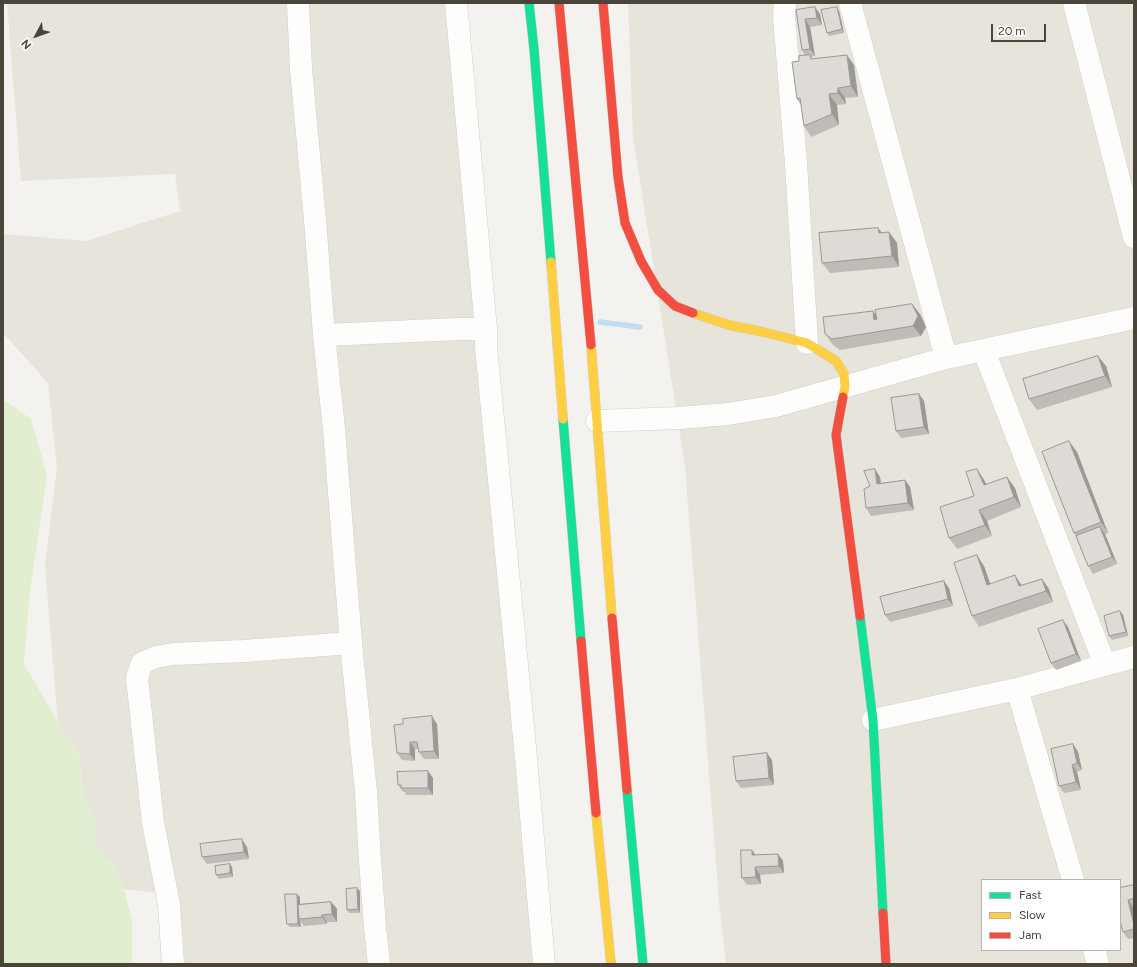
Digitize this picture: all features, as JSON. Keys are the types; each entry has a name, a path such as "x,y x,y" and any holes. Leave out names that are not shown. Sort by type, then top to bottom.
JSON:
{"main road":[{"path":"529,3 556,317 587,718 611,964"},
{"path":"559,3 589,322 617,688 643,964"},
{"path":"603,3 618,177 625,223 641,261 658,290 675,306 697,315 729,325 807,343 836,361 844,374 846,386 836,435 873,720 886,964"}],"street":[{"path":"298,3 301,69 324,336 334,428 350,643 366,792 375,927 379,964"},
{"path":"456,3 486,328 486,348 525,747 544,964"},
{"path":"785,3 784,16 796,163 807,343"},
{"path":"850,3 946,358"},
{"path":"1074,3 1126,171 1134,237"},
{"path":"597,420 679,418 728,414 776,406 946,358 1134,318"},
{"path":"324,336 486,328"},
{"path":"984,351 1105,665"},
{"path":"173,964 169,905 152,822 137,678 142,663 156,657 173,654 244,651 350,643"},
{"path":"873,720 1017,689 1134,657"},
{"path":"1017,689 1073,879"},
{"path":"1094,951 1098,964"}],"shaded area":[{"path":"7,3 448,3 539,964 161,964 158,893 124,889 111,862 94,843 95,819 83,792 79,755 58,722 45,565 57,467 48,383 3,333 3,234 86,241 180,211 175,174 21,181"},
{"path":"628,3 1134,3 1134,964 726,964 719,902 685,466 633,137"}],"green space":[{"path":"3,399 31,419 47,476 30,591 24,664 79,755 83,792 95,819 94,843 111,862 124,889 132,921 132,964 3,964"}],"building":[{"path":"815,7 817,18 805,19 810,49 802,50 796,10"},
{"path":"837,7 842,29 827,33 821,10"},
{"path":"810,55 811,59 847,55 851,86 838,88 838,93 829,94 832,114 804,126 800,98 797,99 792,62 799,61 799,56"},
{"path":"878,228 879,233 889,232 892,256 822,263 819,233"},
{"path":"912,304 918,316 913,326 832,339 825,334 823,317 873,311 874,320 877,319 875,310"},
{"path":"1098,356 1105,376 1029,399 1023,379"},
{"path":"919,394 924,427 896,431 891,398"},
{"path":"1069,441 1101,522 1074,533 1042,452"},
{"path":"875,469 877,484 905,480 908,503 866,508 864,489 870,486 864,471"},
{"path":"977,469 984,485 1007,477 1014,497 979,510 985,525 949,538 940,507 974,496 966,472"},
{"path":"1100,527 1112,557 1088,566 1076,536"},
{"path":"977,555 987,585 1015,575 1019,586 1042,579 1046,591 972,616 954,563"},
{"path":"944,581 948,599 885,615 880,597"},
{"path":"1120,611 1126,632 1109,636 1104,616"},
{"path":"1063,620 1076,654 1051,663 1038,629"},
{"path":"432,716 434,751 419,752 417,742 410,742 410,754 397,753 394,725 403,724 403,719"},
{"path":"1073,744 1077,763 1072,765 1076,782 1059,786 1051,749"},
{"path":"767,753 769,778 736,781 733,757"},
{"path":"428,771 428,788 401,788 401,785 398,785 397,772"},
{"path":"242,839 244,852 202,857 200,844"},
{"path":"741,850 752,850 752,855 778,854 779,866 755,867 756,877 742,878"},
{"path":"230,864 230,873 216,875 215,866"},
{"path":"1134,885 1134,898 1128,900 1134,929 1123,932 1121,925 1121,888"},
{"path":"357,888 358,909 347,910 346,889"},
{"path":"285,894 297,894 298,924 287,924"},
{"path":"331,902 332,914 322,915 322,917 299,919 298,905"}],"waterway":[{"path":"600,322 640,327"}],"traffic: fast":[{"path":"529,3 551,262"},
{"path":"563,419 581,641"},
{"path":"860,616 873,720 883,913"},
{"path":"627,790 643,964"}],"traffic: slow":[{"path":"551,262 563,419"},
{"path":"693,313 729,325 807,343 836,361 844,374 845,386 843,397"},
{"path":"591,345 612,618"},
{"path":"596,813 611,964"}],"traffic: jam":[{"path":"559,3 591,345"},
{"path":"603,3 618,177 625,223 641,261 658,290 675,306 693,313"},
{"path":"843,397 836,435 860,616"},
{"path":"612,618 627,790"},
{"path":"581,641 596,813"},
{"path":"883,913 886,964"}]}
